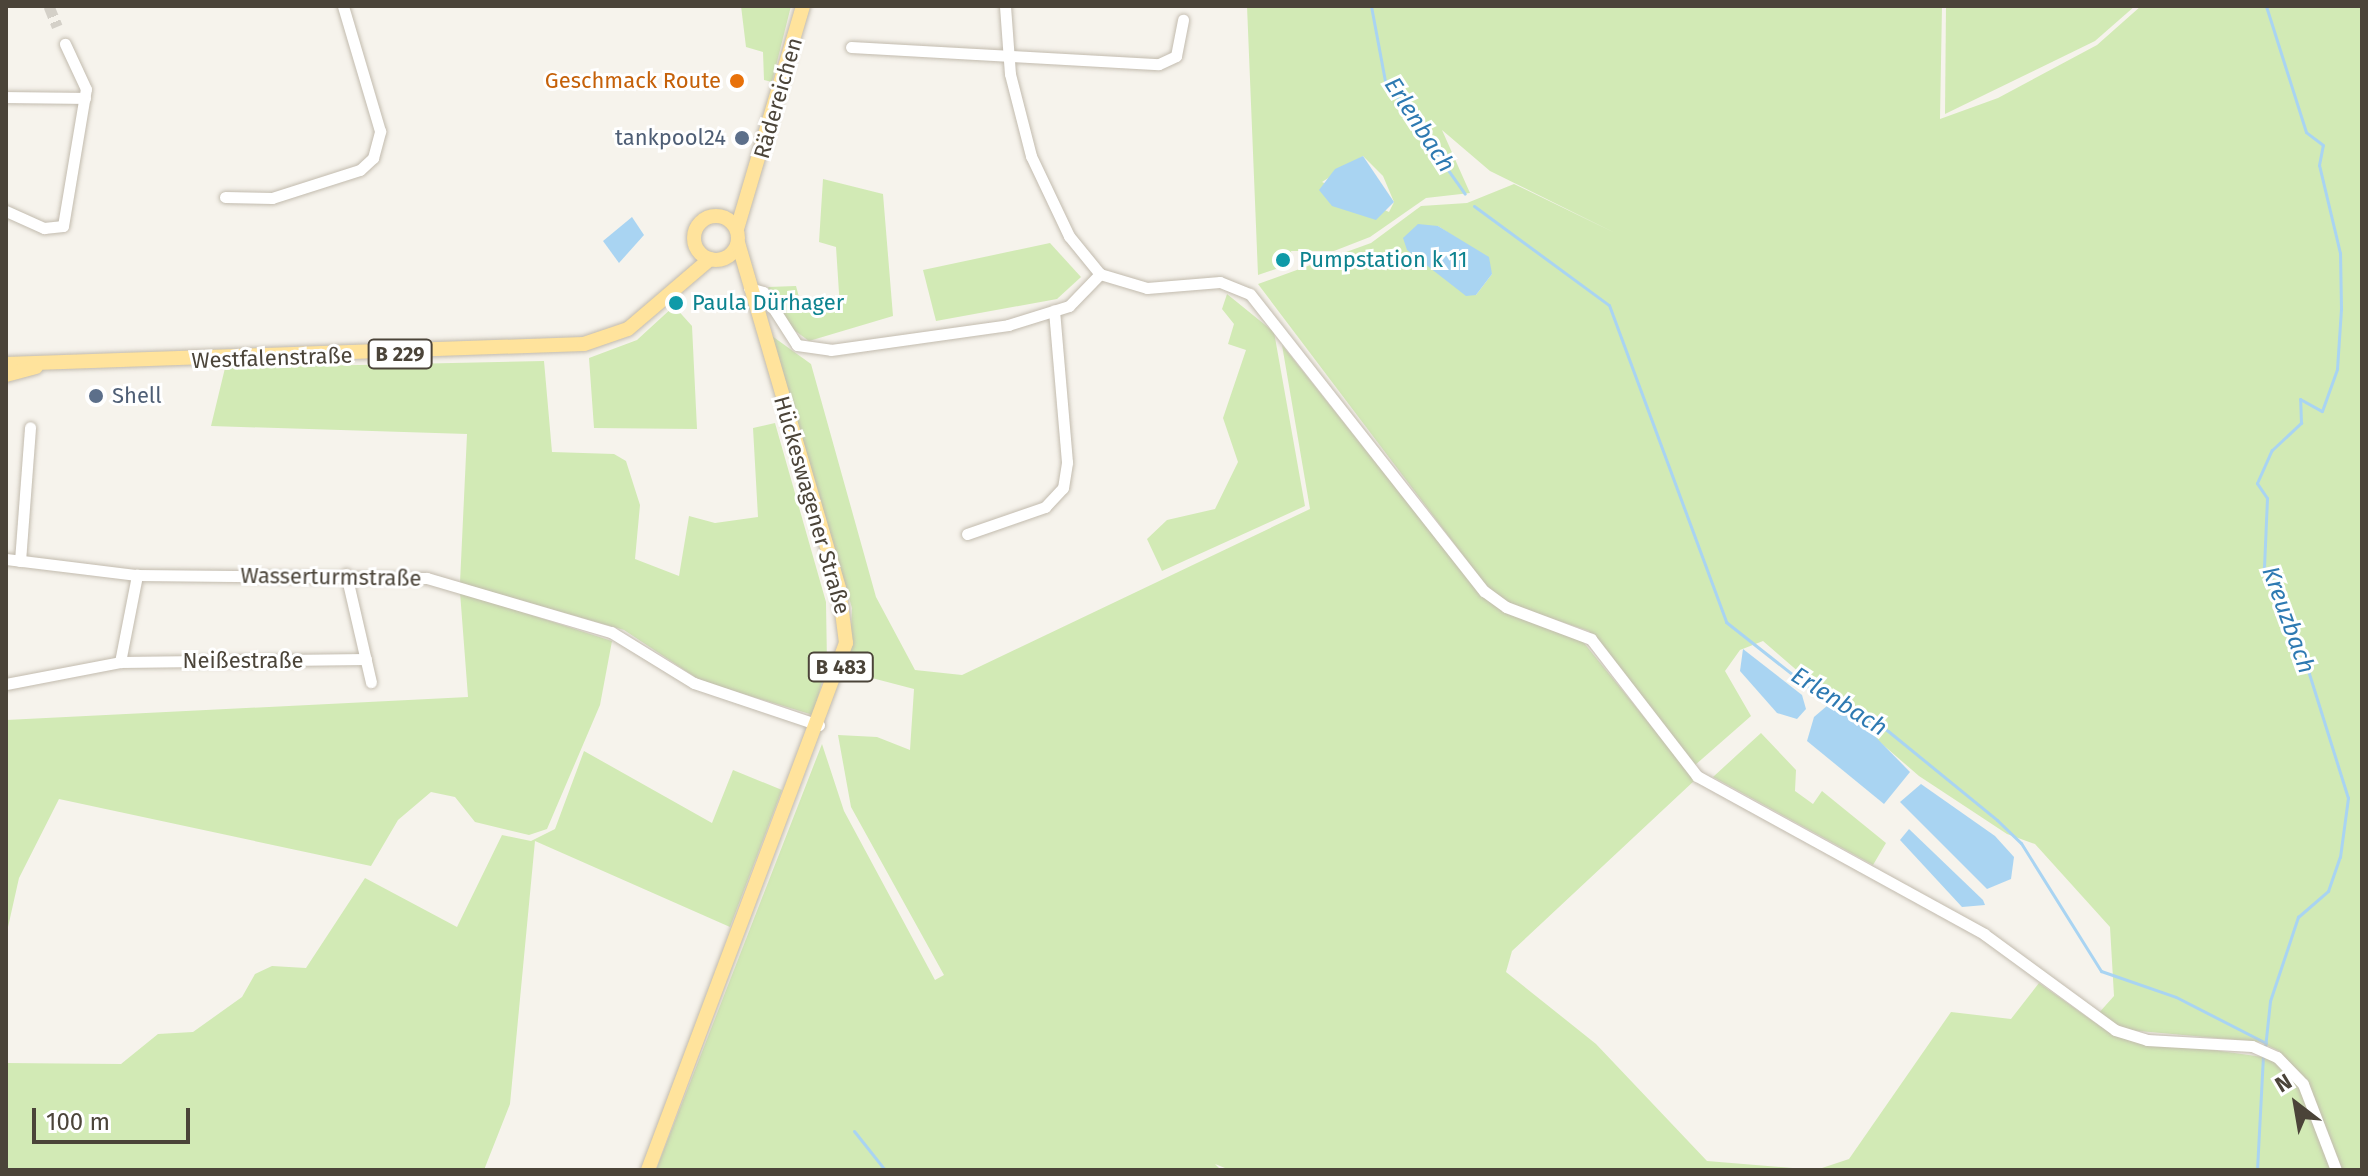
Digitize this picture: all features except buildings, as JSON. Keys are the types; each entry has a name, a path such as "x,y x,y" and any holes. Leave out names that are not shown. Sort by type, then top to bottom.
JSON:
{"main road":[{"name":"Rädereichen","path":"737,236 803,6"},
{"name":"Rädereichen","path":"695,245 700,222 720,216 749,188"},
{"path":"720,216 737,236"},
{"name":"Westfalenstraße","path":"6,364 36,367 557,348 628,329 678,282 717,259 737,236"},
{"name":"Hückeswagener Straße","path":"648,1170 843,659 845,618 748,285 737,236"},
{"name":"Westfalenstraße","path":"678,282 695,245"},
{"name":"Hückeswagener Straße","path":"695,245 748,285"},
{"name":"Westfalenstraße","path":"6,375 36,367"}],"street":[{"path":"225,197 272,198 360,170 373,158 380,131 343,6"},
{"path":"1005,6 1007,55 1041,181 1069,236 1100,274 1136,287 1231,284 1265,308 1484,591 1506,607 1591,639 1697,776 1992,939 2115,1030 2147,1040 2256,1047 2272,1055 2300,1079 2336,1170"},
{"path":"851,47 1166,63 1179,50 1183,20"},
{"path":"6,211 44,228 63,226 85,98 83,74 65,44"},
{"path":"6,97 85,98"},
{"path":"748,285 763,292 787,337 811,351 966,334 1054,311 1100,274"},
{"path":"967,534 1045,507 1063,488 1067,462 1054,311"},
{"path":"20,561 30,427"},
{"name":"Wasserturmstraße","path":"6,559 137,575 346,574 427,578 599,629 694,683 819,725"},
{"path":"346,574 371,682"},
{"path":"120,662 137,575"},
{"name":"Neißestraße","path":"6,684 120,662 366,659"}],"green space":[{"path":"741,6 791,6 772,82 764,80 763,52 746,47"},
{"path":"1247,6 1942,6 1940,119 1998,98 2097,45 2141,6 2362,6 2362,1170 2341,1170 2307,1082 2279,1051 2260,1042 2128,1030 2097,1015 2114,996 2110,927 2035,844 2007,834 1919,776 1763,641 1740,650 1725,671 1751,716 1694,766 1589,631 1512,605 1487,587 1258,284 1371,243 1421,206 1467,203 1514,184 1615,233 1490,171 1442,130 1470,193 1426,198 1370,237 1334,251 1291,251 1293,263 1258,275","holes":["1363,156 1383,176 1394,202 1389,212 1322,182","1438,226 1479,253 1492,274 1476,295 1413,255"]},
{"path":"1946,6 2135,6 2095,41 1945,114"},
{"path":"823,179 883,194 893,316 809,341 783,322 768,287 796,286 803,312 840,308 836,247 819,242"},
{"path":"1050,243 1081,277 1057,299 936,321 923,270"},
{"path":"1227,294 1274,332 1305,506 1162,571 1147,539 1167,520 1215,509 1238,462 1223,418 1246,350 1228,344 1234,324 1222,309"},
{"path":"674,306 692,326 697,429 594,428 589,358 637,340"},
{"path":"772,336 811,364 876,597 915,670 962,675 1310,509 1282,345 1481,595 1580,638 1695,780 1512,951 1506,972 1596,1044 1707,1161 1816,1170 1230,1170 1215,1164 1221,1170 656,1170 822,744 844,811 935,980 944,975 851,807 838,735 877,737 910,750 914,689 849,672 852,608"},
{"path":"544,361 552,452 614,454 626,461 640,505 635,559 679,576 689,516 715,523 758,517 753,428 775,423 826,602 827,664 813,715 701,681 624,630 460,583 467,434 211,426 225,368"},
{"path":"460,592 612,641 600,705 547,829 529,835 475,822 455,797 431,792 398,820 371,866 59,799 19,878 6,936 6,720 468,697"},
{"path":"1761,733 1796,770 1795,791 1813,804 1822,791 1886,843 1873,865 1713,777"},
{"path":"584,751 712,823 733,770 782,790 730,927 535,841 510,1104 484,1170 6,1170 6,1063 121,1064 158,1034 193,1032 242,997 255,974 272,966 306,968 365,878 457,927 502,835 531,841 555,829"},
{"path":"2039,983 2114,1036 2270,1058 2298,1081 2332,1170 1816,1170 1849,1159 1951,1012 2011,1019"}],"water":[{"path":"1363,156 1394,202 1376,220 1332,206 1319,190 1335,169"},
{"path":"632,217 644,235 619,263 603,241"},
{"path":"1418,224 1438,226 1489,257 1492,274 1476,295 1466,296 1407,250 1403,238"},
{"path":"1743,649 1802,695 1806,709 1797,719 1777,713 1740,671"},
{"path":"1828,705 1847,708 1910,772 1884,804 1807,741 1814,717"},
{"path":"1921,784 1995,836 2014,857 2011,879 1987,889 1900,802"},
{"path":"1909,829 1985,905 1962,907 1900,840"}],"waterway":[{"name":"Erlenbach","path":"1371,6 1385,81 1465,194"},
{"name":"Kreuzbach","path":"2265,1048 2270,1001 2298,917 2328,891 2340,857 2348,798 2289,610 2264,567 2267,498 2257,483 2272,450 2301,423 2300,399 2322,411 2337,369 2341,309 2340,253 2319,165 2323,145 2306,132 2266,6"},
{"name":"Erlenbach","path":"1474,206 1609,305 1726,622 1812,690 1888,731 1997,820 2021,843 2101,971 2176,997 2266,1043"},
{"name":"Erlenbach","path":"2257,1170 2263,1055"},
{"path":"854,1131 885,1170"}],"tunnel":[{"path":"49,6 57,26"}],"place":[{"name":"Geschmack Route","path":"737,81"},
{"name":"tankpool24","path":"742,138"},
{"name":"Pumpstation k 11","path":"1283,260"},
{"name":"Paula Dürhager","path":"676,303"},
{"name":"Shell","path":"96,396"}]}
